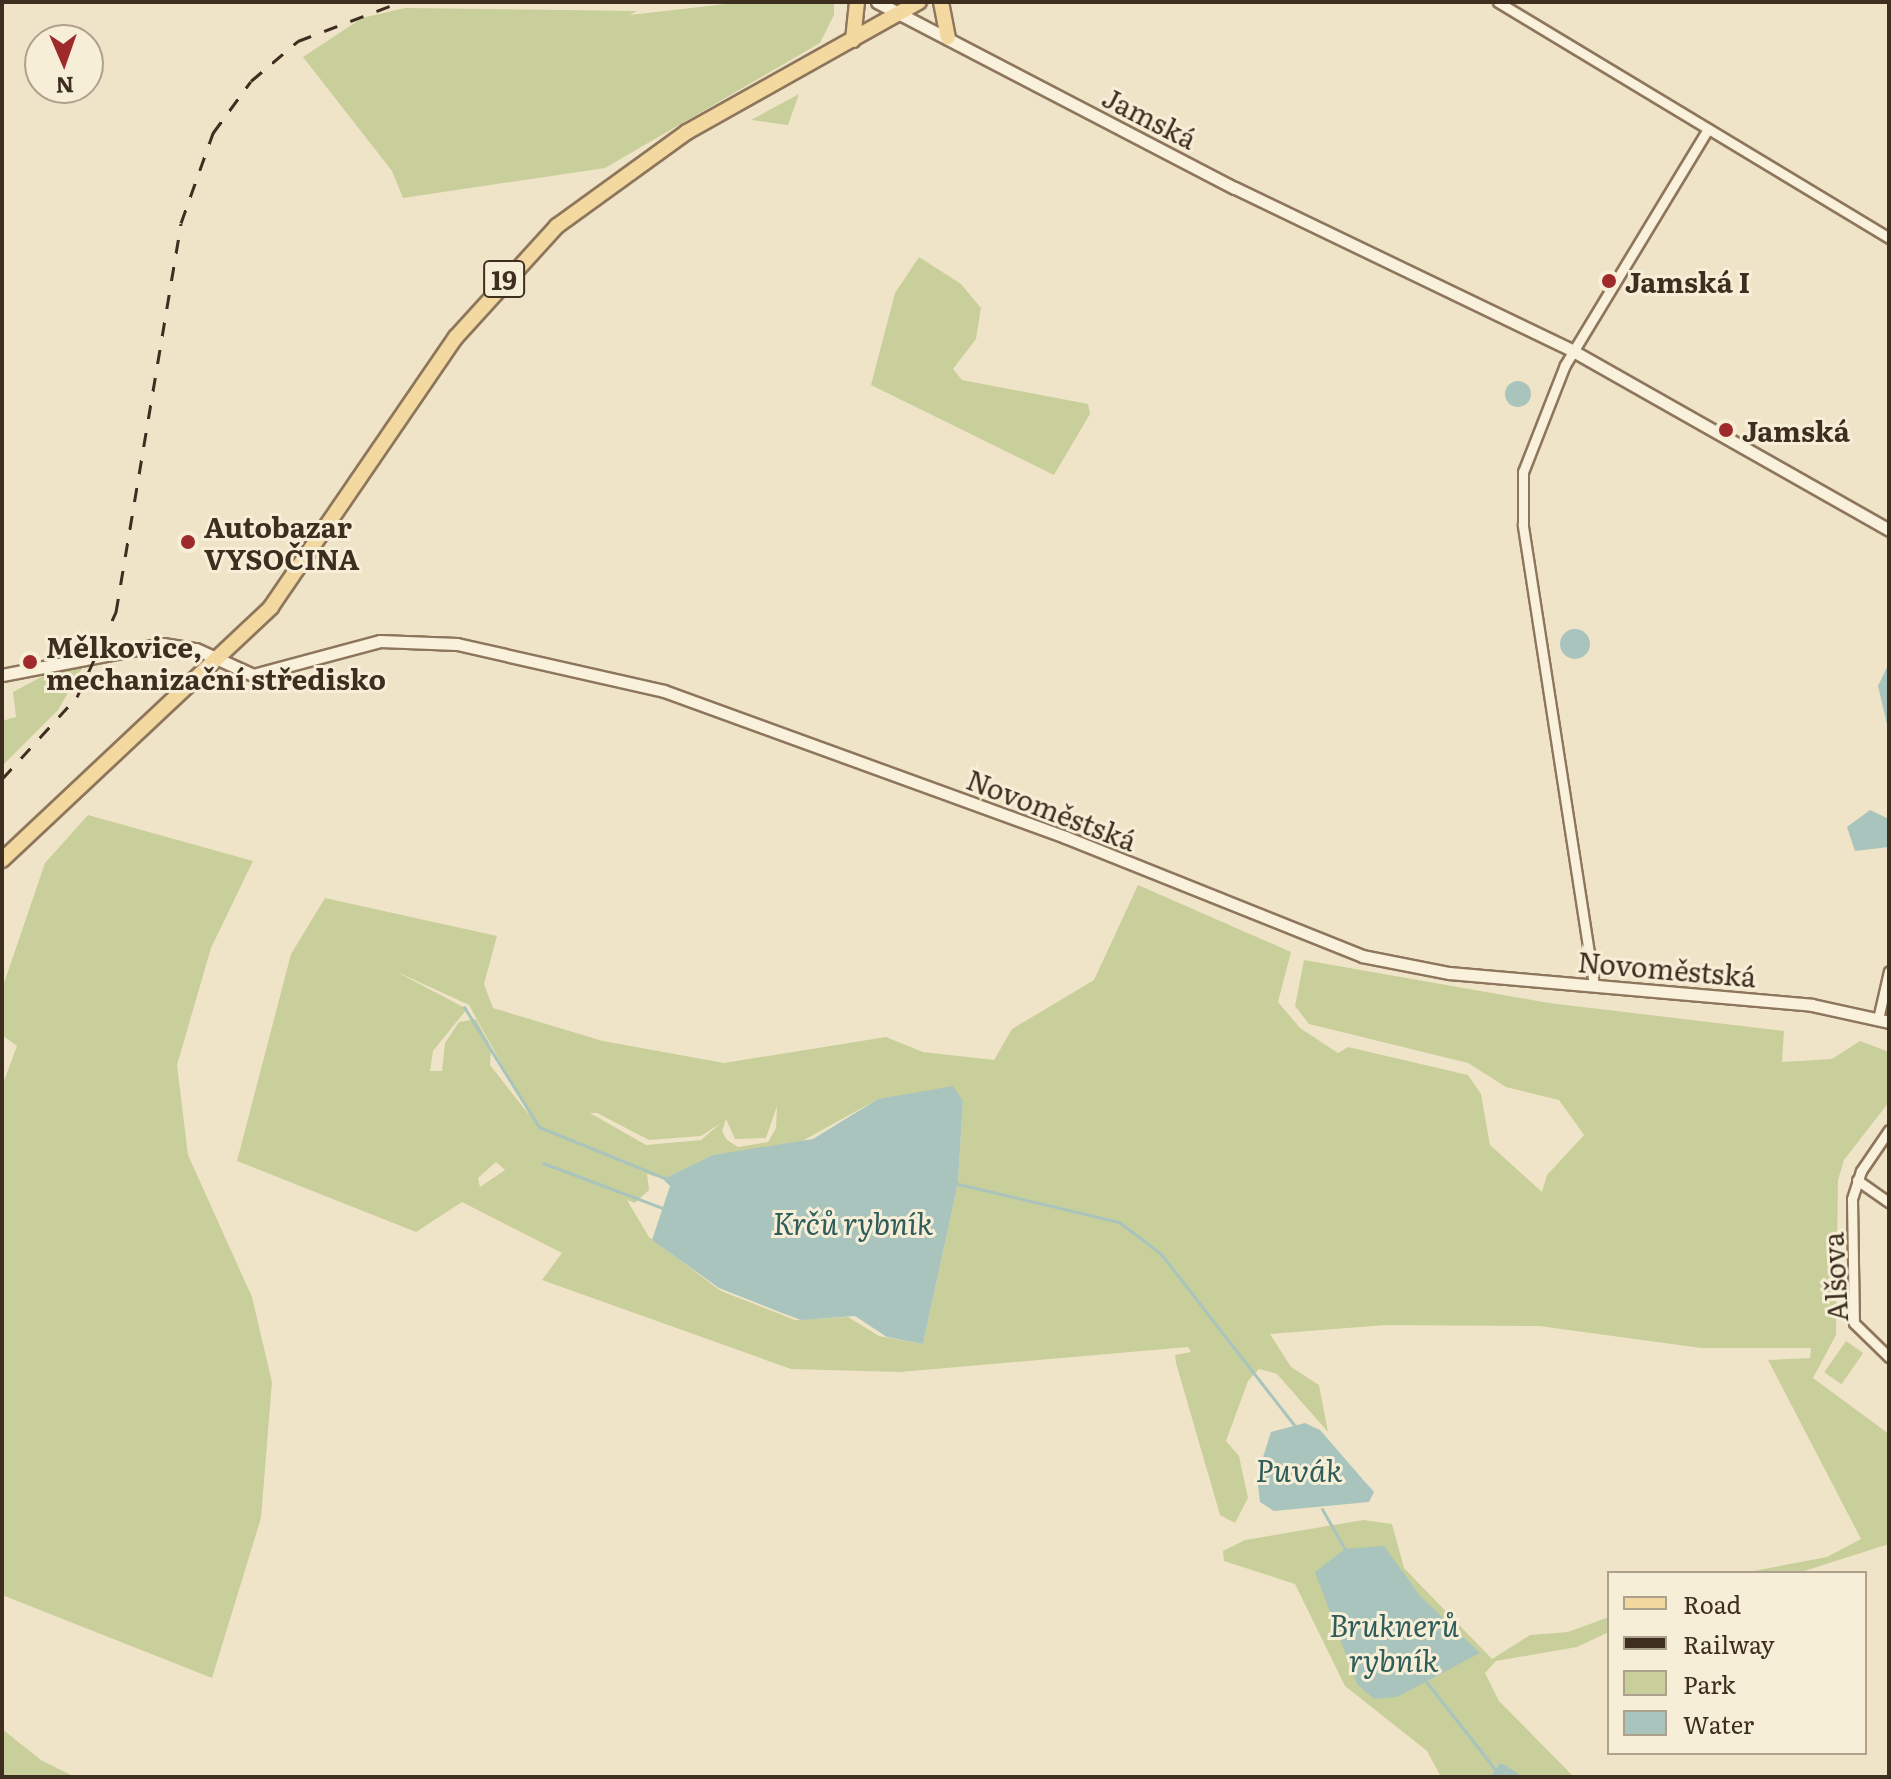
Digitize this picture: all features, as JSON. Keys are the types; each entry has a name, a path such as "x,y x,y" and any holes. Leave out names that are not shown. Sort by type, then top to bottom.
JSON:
{"main road":[{"path":"853,40 857,2"},
{"name":"19","path":"2,860 218,662 328,533 456,337 557,226 687,132 919,2"},
{"path":"941,2 948,37"}],"street":[{"name":"Jamská","path":"877,2 1235,188 1573,351 1889,530"},
{"path":"1498,2 1889,238"},
{"path":"1594,985 1522,502 1528,450 1573,351 1708,129"},
{"name":"Novoměstská","path":"2,675 163,644 262,675 402,639 537,659 664,691 1065,837 1344,951 1449,973 1812,1005 1884,1020 1889,971"},
{"path":"1889,1130 1857,1180 1889,1202"},
{"name":"Alšova","path":"1857,1180 1854,1323 1889,1357"}],"green space":[{"path":"743,2 834,2 834,15 820,43 605,168 403,198 392,171 303,57 362,18 405,8 637,11 630,15"},
{"path":"799,94 788,125 751,120"},
{"path":"919,257 961,284 981,308 976,339 953,369 962,380 1088,404 1090,414 1054,475 871,385 895,293"},
{"path":"84,665 58,710 4,764 2,721 16,717 13,692 60,667"},
{"path":"88,815 253,861 211,948 177,1065 188,1155 252,1297 272,1382 261,1518 212,1678 2,1595 2,1086 17,1046 2,1035 2,989 45,863"},
{"path":"1138,885 1291,952 1278,1002 1300,1028 1338,1053 1348,1047 1468,1075 1481,1094 1490,1145 1542,1192 1547,1175 1584,1135 1559,1100 1506,1087 1468,1063 1309,1024 1295,1006 1304,960 1549,1003 1784,1031 1782,1062 1832,1059 1860,1041 1889,1052 1889,1102 1844,1160 1838,1180 1836,1335 1813,1378 1889,1434 1889,1544 1804,1571 1754,1571 1827,1557 1861,1539 1768,1360 1810,1358 1811,1348 1701,1348 1539,1326 1386,1325 1270,1334 1291,1367 1319,1385 1328,1432 1277,1374 1259,1369 1248,1381 1226,1441 1239,1456 1248,1498 1235,1523 1220,1515 1176,1363 1175,1355 1191,1352 1188,1347 900,1372 791,1369 542,1280 562,1253 462,1202 416,1232 237,1161 291,954 325,898 497,936 484,984 493,1008 603,1041 724,1063 886,1037 923,1052 994,1060 1012,1029 1094,980","holes":["395,971 469,1005 530,1116 490,1065 491,1047 476,1019 459,1022 445,1043 442,1071 430,1071 433,1051 467,1009","924,1093 963,1101 958,1183 923,1344 879,1336 848,1317 795,1320 721,1291 649,1237 627,1200 635,1203 649,1190 647,1174 663,1179 713,1155 797,1144 878,1099","777,1106 776,1128 768,1142 738,1147 727,1140 722,1131 726,1119 735,1139 766,1138","590,1113 597,1113 649,1140 701,1136 721,1123 701,1140 646,1145","496,1162 505,1170 480,1187 478,1178"]},
{"path":"1846,1341 1863,1353 1841,1384 1824,1372"},
{"path":"1363,1520 1392,1524 1404,1568 1492,1659 1530,1635 1568,1632 1607,1618 1607,1633 1577,1647 1496,1661 1485,1673 1499,1701 1574,1777 1522,1777 1500,1763 1490,1777 1441,1777 1427,1751 1345,1686 1295,1584 1224,1561 1223,1551 1245,1540"},
{"path":"2,1729 41,1760 75,1777 2,1777"}],"water":[{"path":"1518,381 1527,385 1531,394 1527,403 1518,407 1509,403 1505,394 1509,385"},
{"path":"1575,629 1586,633 1590,644 1586,655 1575,659 1564,655 1560,644 1564,633"},
{"path":"1889,663 1889,733 1878,686"},
{"path":"1870,810 1889,819 1889,847 1855,851 1847,827"},
{"name":"Krčů rybník","path":"953,1086 963,1101 958,1183 923,1344 887,1337 855,1316 801,1320 782,1313 719,1288 652,1240 670,1186 663,1179 713,1155 813,1139 878,1099"},
{"name":"Puvák","path":"1305,1423 1320,1430 1374,1492 1369,1502 1274,1511 1260,1502 1257,1476 1271,1432"},
{"name":"Bruknerů rybník","path":"1384,1546 1421,1597 1480,1653 1397,1697 1374,1699 1357,1684 1315,1572 1345,1549"},
{"path":"1500,1763 1507,1766 1522,1777 1490,1777"}],"waterway":[{"path":"464,1007 539,1127 667,1179"},
{"path":"543,1163 663,1208"},
{"path":"954,1183 1119,1222 1161,1254 1295,1426"},
{"path":"1322,1509 1346,1551"},
{"path":"1425,1680 1501,1777"}],"railway":[{"path":"2,779 77,697 116,612 181,223 213,133 251,81 298,41 400,2"},
{"path":"552,2 676,2"}],"place":[{"name":"Jamská I","path":"1609,281"},
{"name":"Jamská","path":"1726,430"},
{"name":"Autobazar VYSOČINA","path":"188,542"},
{"name":"Mělkovice, mechanizační středisko","path":"30,662"}]}
